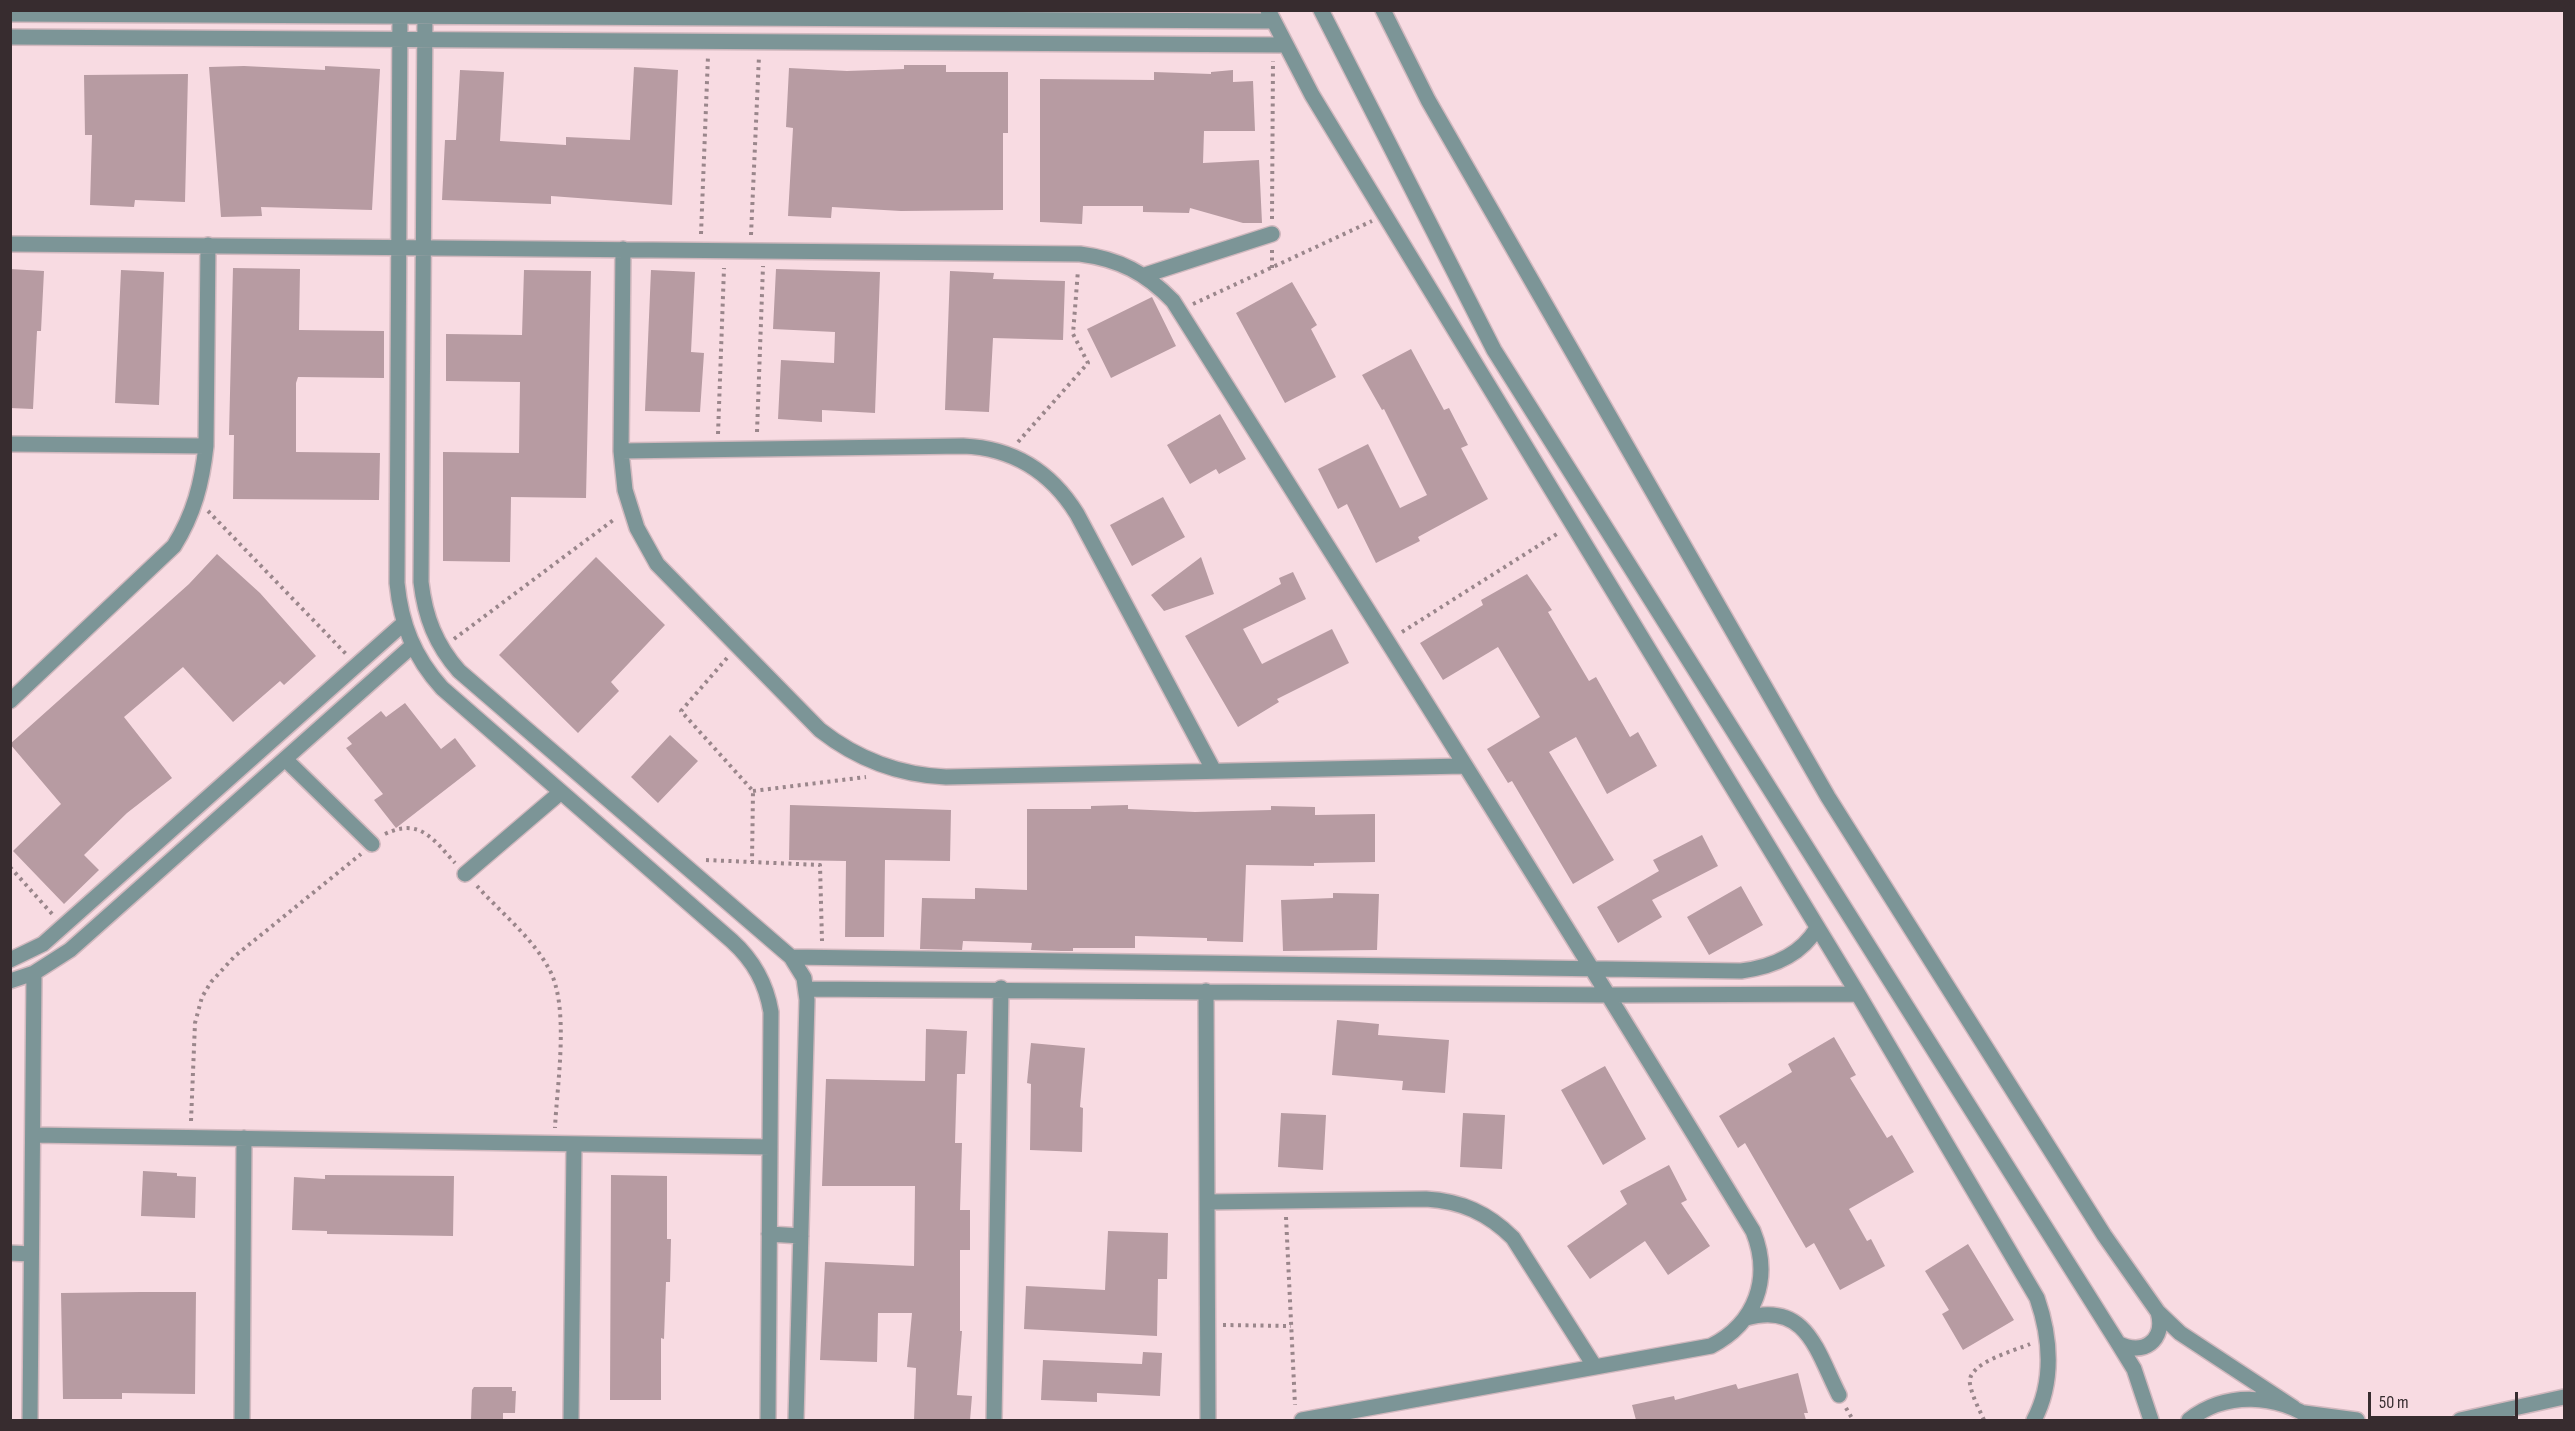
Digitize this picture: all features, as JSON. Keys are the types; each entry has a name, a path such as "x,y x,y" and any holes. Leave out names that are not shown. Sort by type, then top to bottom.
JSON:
{"street":[{"path":"1321,10 1494,350 2134,1369 2151,1420"},
{"path":"1383,10 1434,111 1828,796 2104,1235 2158,1312 2202,1349 2304,1414"},
{"path":"400,13 397,583 404,623 412,646 442,688 732,941 753,964 768,995 771,1012 768,1420"},
{"path":"10,14 1271,16 1278,45 1858,994 2037,1298 2048,1337 2047,1377 2034,1420"},
{"path":"424,14 422,497 423,599 427,617 441,649 459,671 791,957 804,978 806,989 796,1420"},
{"path":"10,37 1278,45"},
{"path":"1145,275 1272,234"},
{"path":"10,244 1080,254 1117,261 1145,275 1160,287 1179,311 1610,995 1754,1231 1762,1260 1760,1291 1746,1318 1724,1339 1711,1346 1298,1415"},
{"path":"10,701 174,546 197,499 206,446 208,245"},
{"path":"623,249 621,451 630,508 641,537 657,564 834,741 866,759 905,772 946,777 1464,766"},
{"path":"1474,364 1494,350"},
{"path":"10,444 206,446"},
{"path":"621,451 963,446 1008,454 1041,471 1067,498 1214,771"},
{"path":"398,496 422,497"},
{"path":"10,960 43,944 64,927 404,623"},
{"path":"10,981 34,973 70,950 412,646"},
{"path":"285,759 372,844"},
{"path":"225,784 240,799"},
{"path":"465,874 561,792"},
{"path":"791,957 1595,971 1756,969 1786,958 1812,936 1817,928"},
{"path":"1372,966 1372,992"},
{"path":"30,1420 34,973"},
{"path":"806,989 1001,988 1610,995 1858,994"},
{"path":"994,1420 1001,988"},
{"path":"1206,991 1208,1420"},
{"path":"33,1135 770,1147"},
{"path":"242,1420 244,1138"},
{"path":"571,1420 574,1144"},
{"path":"1207,1202 1441,1200 1457,1203 1487,1216 1513,1238 1595,1367"},
{"path":"769,1234 801,1236"},
{"path":"10,1253 31,1254"},
{"path":"2118,1343 2128,1348 2140,1349 2151,1344 2159,1335 2161,1323 2158,1312"},
{"path":"1746,1318 1770,1314 1782,1316 1803,1327 1839,1395"},
{"path":"2460,1420 2565,1397"},
{"path":"2189,1420 2209,1408 2243,1399 2260,1399 2304,1414 2357,1420"}],"path":[{"path":"700,250 709,41"},
{"path":"756,448 759,41"},
{"path":"1272,267 1278,45"},
{"path":"1179,311 1384,215"},
{"path":"717,448 725,249"},
{"path":"1008,454 1088,363 1074,334 1080,254"},
{"path":"197,499 357,665"},
{"path":"441,649 630,508"},
{"path":"1386,642 1571,525"},
{"path":"738,647 681,711 753,791 752,862"},
{"path":"753,791 870,777"},
{"path":"190,1137 195,1023 211,982 235,956 386,833 408,828 427,832 541,956 555,980 561,1015 555,1143"},
{"path":"674,858 820,864 823,959"},
{"path":"10,867 64,927"},
{"path":"1285,1201 1298,1415"},
{"path":"1208,1325 1291,1326"},
{"path":"1984,1420 1970,1384 1974,1369 2048,1337"}],"building":[{"path":"904,65 946,65 946,72 1008,72 1008,133 1003,133 1003,210 901,211 832,207 831,218 788,216 793,128 786,127 789,68 847,71 904,69"},
{"path":"244,66 325,70 325,66 380,69 372,210 261,207 262,216 221,217 209,67"},
{"path":"634,67 678,70 672,205 551,196 551,204 442,200 445,140 456,140 460,70 504,72 500,141 566,145 566,137 630,140"},
{"path":"1233,70 1233,82 1253,81 1255,131 1204,131 1203,163 1259,160 1262,223 1243,223 1190,208 1189,213 1143,212 1143,206 1083,206 1082,224 1040,222 1040,79 1154,80 1154,72 1211,74 1211,72"},
{"path":"188,74 185,202 135,200 134,207 90,205 92,135 85,135 84,75"},
{"path":"233,268 300,269 299,330 384,331 384,378 298,377 296,383 296,452 380,453 379,500 233,499 234,435 229,435"},
{"path":"10,269 44,271 41,331 37,331 33,409 10,408"},
{"path":"776,269 880,272 875,413 822,410 822,422 778,419 781,360 834,363 835,332 773,329"},
{"path":"121,270 164,272 159,405 115,403"},
{"path":"524,270 591,271 586,498 511,497 510,562 443,561 443,452 519,453 520,382 446,381 446,334 522,335"},
{"path":"651,270 695,272 691,352 704,353 700,412 645,411"},
{"path":"950,271 994,273 993,279 1065,281 1063,340 993,338 989,412 945,410"},
{"path":"1292,282 1317,325 1311,329 1336,377 1285,403 1236,313"},
{"path":"1152,297 1176,346 1111,378 1087,329"},
{"path":"1411,349 1444,410 1449,408 1468,445 1461,448 1488,499 1418,537 1420,541 1376,563 1347,504 1338,509 1318,469 1368,444 1400,508 1427,495 1384,409 1382,410 1362,375"},
{"path":"1220,414 1246,459 1219,474 1216,469 1190,484 1167,445"},
{"path":"1163,497 1185,537 1132,566 1110,525"},
{"path":"217,554 260,593 316,656 284,685 280,681 233,722 183,667 124,717 172,778 127,813 84,855 99,870 64,904 13,851 61,804 10,744 189,584"},
{"path":"596,557 665,625 611,682 619,691 578,733 499,655"},
{"path":"1201,557 1214,594 1164,611 1151,595"},
{"path":"1293,572 1306,599 1243,629 1262,664 1332,629 1349,663 1277,699 1279,702 1238,727 1185,636 1281,584 1279,578"},
{"path":"1527,574 1552,610 1548,612 1589,681 1596,677 1630,737 1638,732 1657,766 1607,794 1576,737 1549,752 1614,860 1573,884 1512,781 1508,783 1487,749 1540,717 1498,647 1443,680 1420,643 1483,605 1481,600"},
{"path":"405,703 441,749 455,738 476,766 396,828 374,800 383,794 346,748 352,744 347,738 381,711 386,717"},
{"path":"670,735 698,761 658,803 631,777"},
{"path":"790,805 951,810 950,861 885,860 884,937 845,937 846,861 789,860"},
{"path":"1128,805 1128,809 1195,812 1271,810 1271,806 1315,807 1315,815 1375,814 1375,862 1314,863 1314,866 1246,865 1243,942 1207,941 1207,938 1135,936 1135,948 1073,948 1073,951 1031,950 1032,943 963,941 962,950 920,949 922,898 975,899 975,888 1027,890 1027,809 1091,809 1091,806"},
{"path":"1702,835 1718,866 1652,900 1662,917 1618,943 1597,907 1659,871 1653,860"},
{"path":"1741,886 1763,925 1709,955 1687,917"},
{"path":"1333,893 1379,894 1377,950 1283,951 1281,900 1333,898"},
{"path":"1337,1020 1379,1024 1378,1035 1449,1040 1445,1093 1402,1090 1403,1081 1332,1075"},
{"path":"926,1029 967,1031 965,1074 957,1074 955,1143 962,1143 960,1210 970,1210 970,1250 960,1250 960,1331 962,1331 957,1395 972,1396 970,1420 914,1420 916,1368 907,1367 912,1313 878,1313 877,1362 820,1360 825,1262 914,1266 915,1186 822,1186 826,1079 925,1081"},
{"path":"1834,1037 1856,1075 1850,1078 1887,1138 1892,1135 1914,1172 1849,1209 1867,1241 1871,1239 1885,1266 1840,1290 1814,1243 1806,1248 1745,1143 1738,1148 1719,1116 1792,1072 1788,1064"},
{"path":"1031,1043 1085,1048 1080,1107 1083,1108 1082,1152 1030,1150 1031,1084 1027,1083"},
{"path":"1605,1066 1646,1139 1603,1165 1561,1090"},
{"path":"1281,1113 1326,1115 1323,1170 1278,1167"},
{"path":"1463,1113 1505,1115 1502,1169 1460,1167"},
{"path":"1669,1165 1687,1200 1681,1203 1710,1246 1668,1275 1645,1241 1590,1279 1567,1246 1627,1204 1620,1191"},
{"path":"143,1171 177,1173 177,1176 196,1177 195,1218 141,1216"},
{"path":"325,1175 454,1176 453,1236 327,1234 327,1231 292,1230 294,1177 325,1179"},
{"path":"611,1175 667,1176 667,1239 671,1239 670,1282 666,1282 664,1339 661,1338 661,1400 610,1400"},
{"path":"1108,1231 1168,1233 1167,1279 1158,1279 1157,1336 1024,1329 1026,1286 1105,1290"},
{"path":"1968,1244 2014,1320 1963,1350 1942,1314 1949,1310 1925,1271"},
{"path":"196,1292 195,1394 122,1393 122,1399 63,1399 61,1293"},
{"path":"1143,1352 1162,1353 1160,1396 1097,1393 1097,1402 1041,1400 1043,1360 1142,1364"},
{"path":"1798,1373 1808,1413 1804,1413 1806,1420 1636,1420 1632,1405 1674,1396 1675,1400 1736,1384 1738,1389"},
{"path":"474,1387 512,1387 512,1391 516,1391 515,1413 503,1413 503,1420 471,1420"}]}
